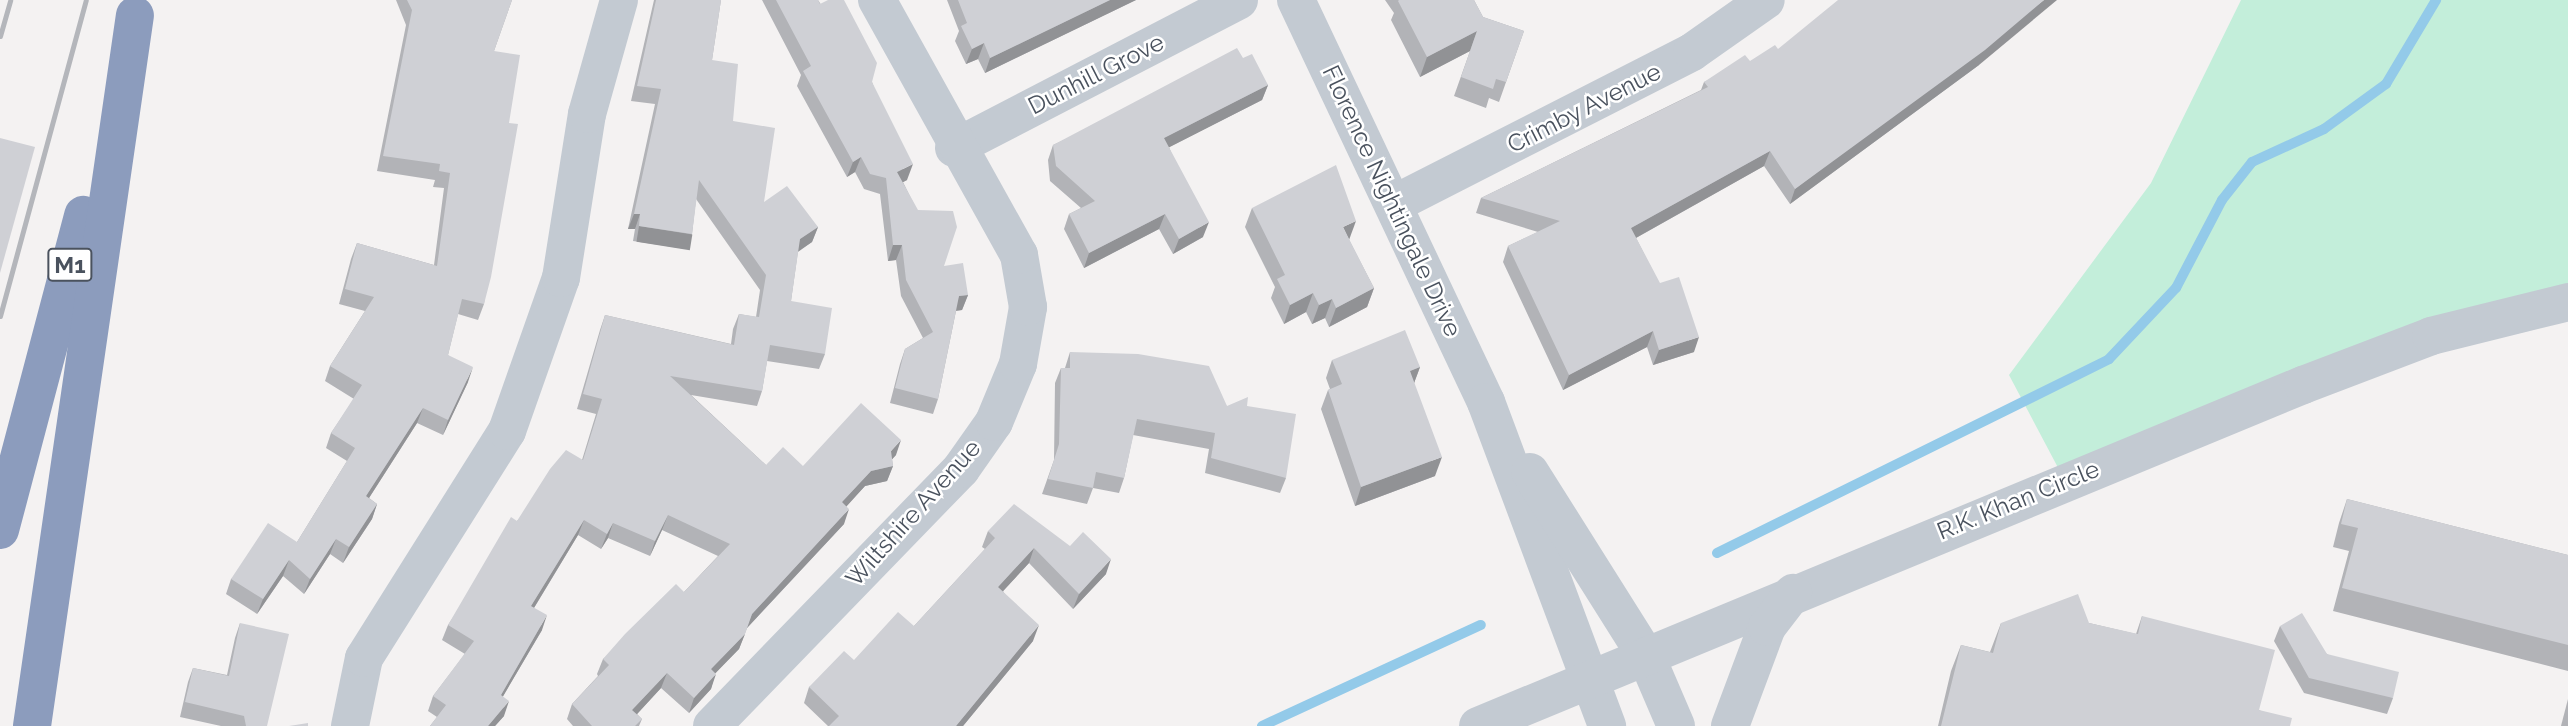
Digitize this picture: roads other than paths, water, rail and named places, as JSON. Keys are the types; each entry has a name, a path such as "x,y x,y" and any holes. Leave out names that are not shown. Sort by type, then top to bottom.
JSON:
{"highway":[{"name":"M1","path":"0,530 138,7"},
{"path":"32,726 138,7"},
{"path":"20,726 42,650"}],"street":[{"path":"350,726 364,658 484,474 515,409 561,278 587,114 619,0"},
{"name":"Wiltshire Avenue","path":"712,726 961,469 994,422 1018,364 1028,307 1019,255 954,148 877,0"},
{"name":"Dunhill Grove","path":"954,148 1239,0"},
{"name":"Florence Nightingale Drive","path":"1296,0 1396,203 1486,402 1607,726"},
{"name":"Crimby Avenue","path":"1396,203 1692,52 1766,0"},
{"name":"R.K. Khan Circle","path":"1478,726 1592,682 1793,593 2393,351 2568,302"},
{"name":"Florence Nightingale Drive","path":"1486,402 1646,656 1676,726"},
{"path":"1730,726 1767,627 1793,593"}],"waterway":[{"path":"1717,553 2109,359 2176,288 2222,200 2252,162 2324,129 2386,84 2436,0"},
{"path":"1262,726 1481,625"}],"railway":[{"path":"0,36 10,0"},
{"path":"0,316 86,0"}]}
